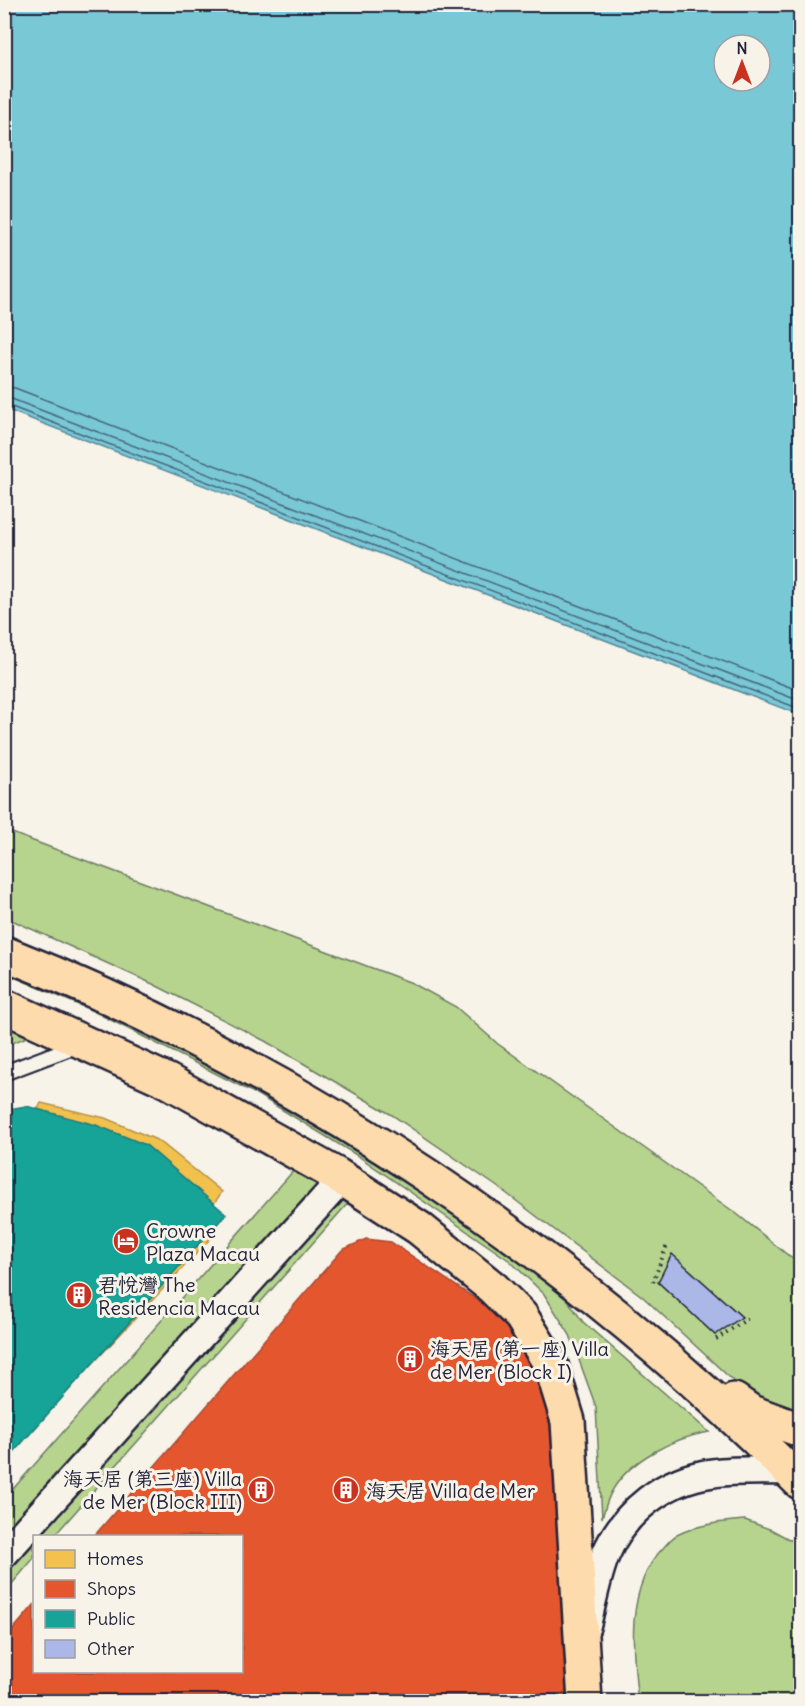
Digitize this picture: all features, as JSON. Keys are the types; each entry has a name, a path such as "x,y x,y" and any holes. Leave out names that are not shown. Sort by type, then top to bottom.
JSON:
{"main road":[{"path":"4,953 188,1037 362,1133 527,1244 605,1304 681,1368 797,1474"},
{"path":"4,1006 86,1042 244,1121 343,1178 419,1228 493,1288 521,1316 547,1356 558,1383 568,1421 585,1701"},
{"path":"681,1368 720,1389 751,1412 801,1430"}],"street":[{"path":"4,1554 343,1178"},
{"path":"582,1643 605,1557 620,1529 642,1505 669,1487 699,1475 721,1472 797,1474"}],"lane":[{"path":"4,1073 86,1042"}],"path":[{"path":"653,1282 667,1245"},
{"path":"716,1339 750,1317"}],"green space":[{"path":"4,830 412,983 456,1007 498,1044 737,1214 800,1265 800,1443 643,1297 502,1190 392,1115 265,1041 155,985 5,917"},
{"path":"5,959 264,1084 543,1265 583,1322 709,1432 682,1439 641,1460 630,1469 612,1491 602,1518 596,1407 570,1335 544,1294 510,1261 358,1156 258,1095 95,1012 5,973"},
{"path":"5,1015 44,1030 5,1046"},
{"path":"302,1161 349,1202 55,1535 33,1535 33,1559 5,1592 5,1498"},
{"path":"745,1520 772,1530 800,1545 800,1701 638,1701 633,1641 634,1620 637,1600 651,1563 675,1536 685,1531 710,1524"}],"water":[{"path":"4,5 800,5 800,715 5,409"}],"building: Homes":[{"name":"Crowne Plaza Macau","path":"41,1103 105,1118 159,1141 222,1192 195,1231 211,1238 82,1375 11,1314 44,1243 49,1149 26,1131"},
{"name":"海天居 (第一座) Villa de Mer (Block I)","path":"485,1308 486,1407 334,1409 333,1310"},
{"path":"11,1314 82,1375 4,1463 4,1320"},
{"name":"海天居 (第三座) Villa de Mer (Block III)","path":"185,1442 337,1443 337,1554 243,1554 243,1535 185,1535"},
{"path":"41,1673 207,1673 207,1702 41,1702"}],"building: Shops":[{"name":"海天居 Villa de Mer","path":"366,1239 391,1242 492,1310 511,1330 530,1361 544,1394 556,1458 569,1702 4,1702 4,1640 33,1606 33,1673 243,1673 243,1535 95,1535 342,1250"}],"building: Public":[{"name":"Crowne Plaza Macau","path":"26,1106 96,1125 146,1145 226,1214 4,1463 4,1110"}],"building: Other":[{"path":"672,1254 742,1317 715,1335 658,1282"}],"place":[{"name":"Crowne Plaza Macau","path":"126,1241"},
{"name":"君悅灣 The Residencia Macau","path":"79,1295"},
{"name":"海天居 (第一座) Villa de Mer (Block I)","path":"410,1359"},
{"name":"海天居 (第三座) Villa de Mer (Block III)","path":"261,1490"},
{"name":"海天居 Villa de Mer","path":"346,1490"}]}
